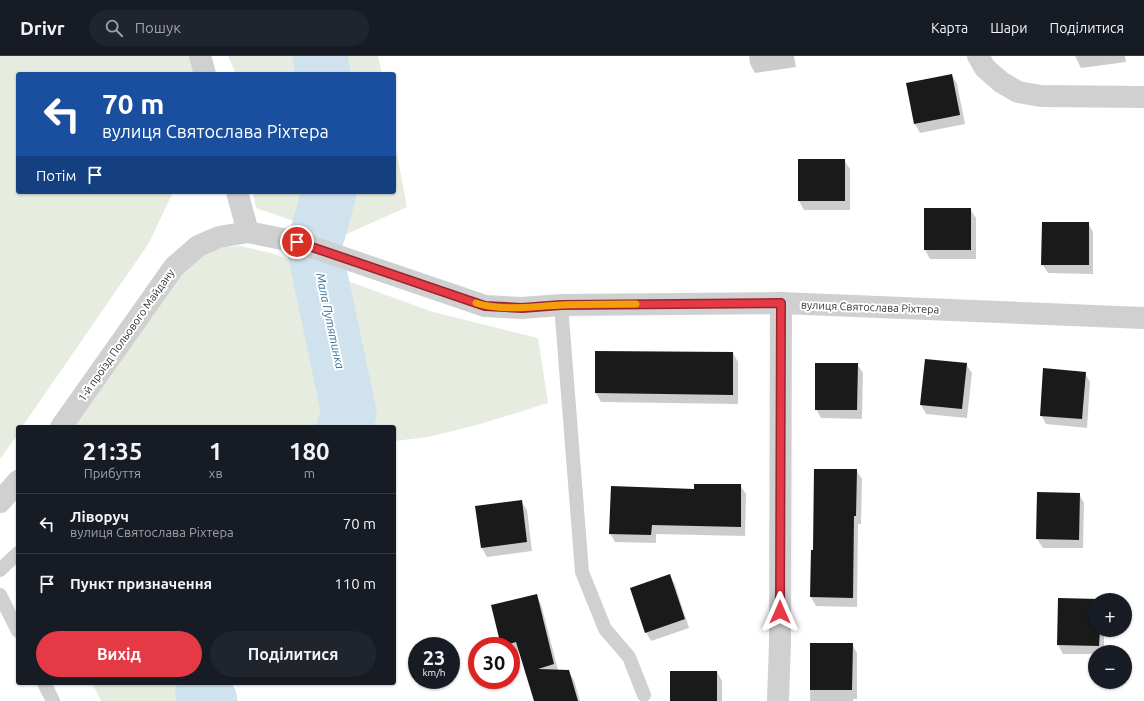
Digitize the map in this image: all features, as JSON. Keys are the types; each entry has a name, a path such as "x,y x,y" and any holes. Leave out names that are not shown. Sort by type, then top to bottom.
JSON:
{"street":[{"path":"200,56 204,72"},
{"path":"978,56 985,68 1001,82 1018,92 1041,96 1144,97"},
{"path":"238,194 248,232"},
{"name":"вулиця Святослава Ріхтера","path":"248,232 297,242 485,306 522,308 561,305 781,303 1144,318"},
{"name":"1-й проїзд Польового Майдану","path":"61,425 174,267 198,246 219,237 248,232"},
{"path":"778,701 780,627 781,303"},
{"path":"0,502 16,483"}],"lane":[{"path":"561,305 582,572 605,629 629,657 644,695"},
{"path":"0,570 16,555"},
{"path":"0,595 16,627"},
{"path":"45,685 53,701"}],"shaded area":[{"path":"0,56 204,56 211,72 16,72 16,194 172,194 149,243 23,425 16,425 16,437 0,459"},
{"path":"228,56 378,56 382,72 235,72"},
{"path":"396,149 407,207 340,237 256,208 253,194 396,194"},
{"path":"240,246 271,253 430,311 538,338 548,403 477,425 428,437 396,441 396,425 372,425 374,409 341,393 331,425 63,425 166,273 215,248"},
{"path":"93,685 182,685 182,701 101,701"}],"building":[{"path":"952,74 960,115 914,124 906,83"},
{"path":"798,159 845,159 845,201 798,201"},
{"path":"924,208 971,208 971,250 924,250"},
{"path":"1042,222 1089,222 1089,265 1041,265"},
{"path":"595,351 733,352 733,395 595,393"},
{"path":"925,359 967,363 962,409 920,405"},
{"path":"815,363 858,363 857,410 815,410"},
{"path":"1043,368 1086,372 1082,419 1040,416"},
{"path":"814,469 857,469 856,516 854,516 853,598 810,597 811,550 813,550"},
{"path":"694,484 741,484 741,527 652,525 651,535 609,534 611,486 694,489"},
{"path":"1037,492 1080,493 1079,540 1036,539"},
{"path":"522,500 527,542 481,548 475,506"},
{"path":"670,574 685,619 645,633 630,588"},
{"path":"537,594 554,664 538,669 569,670 578,701 534,701 520,655 520,637 499,637 491,605"},
{"path":"1058,598 1088,599 1088,637 1100,637 1099,645 1057,645"},
{"path":"810,643 853,643 852,690 810,690"},
{"path":"670,671 717,671 717,701 670,701"}],"waterway":[{"name":"Мала Путятинка","path":"320,56 323,72"},
{"name":"Мала Путятинка","path":"328,194 314,247 349,413 345,425"},
{"name":"Мала Путятинка","path":"205,685 203,692 210,701"}],"slow traffic":[{"path":"476,303 485,306 522,308 561,305 636,304"}],"route":[{"path":"297,242 485,306 522,308 561,305 781,303 780,612"}]}
